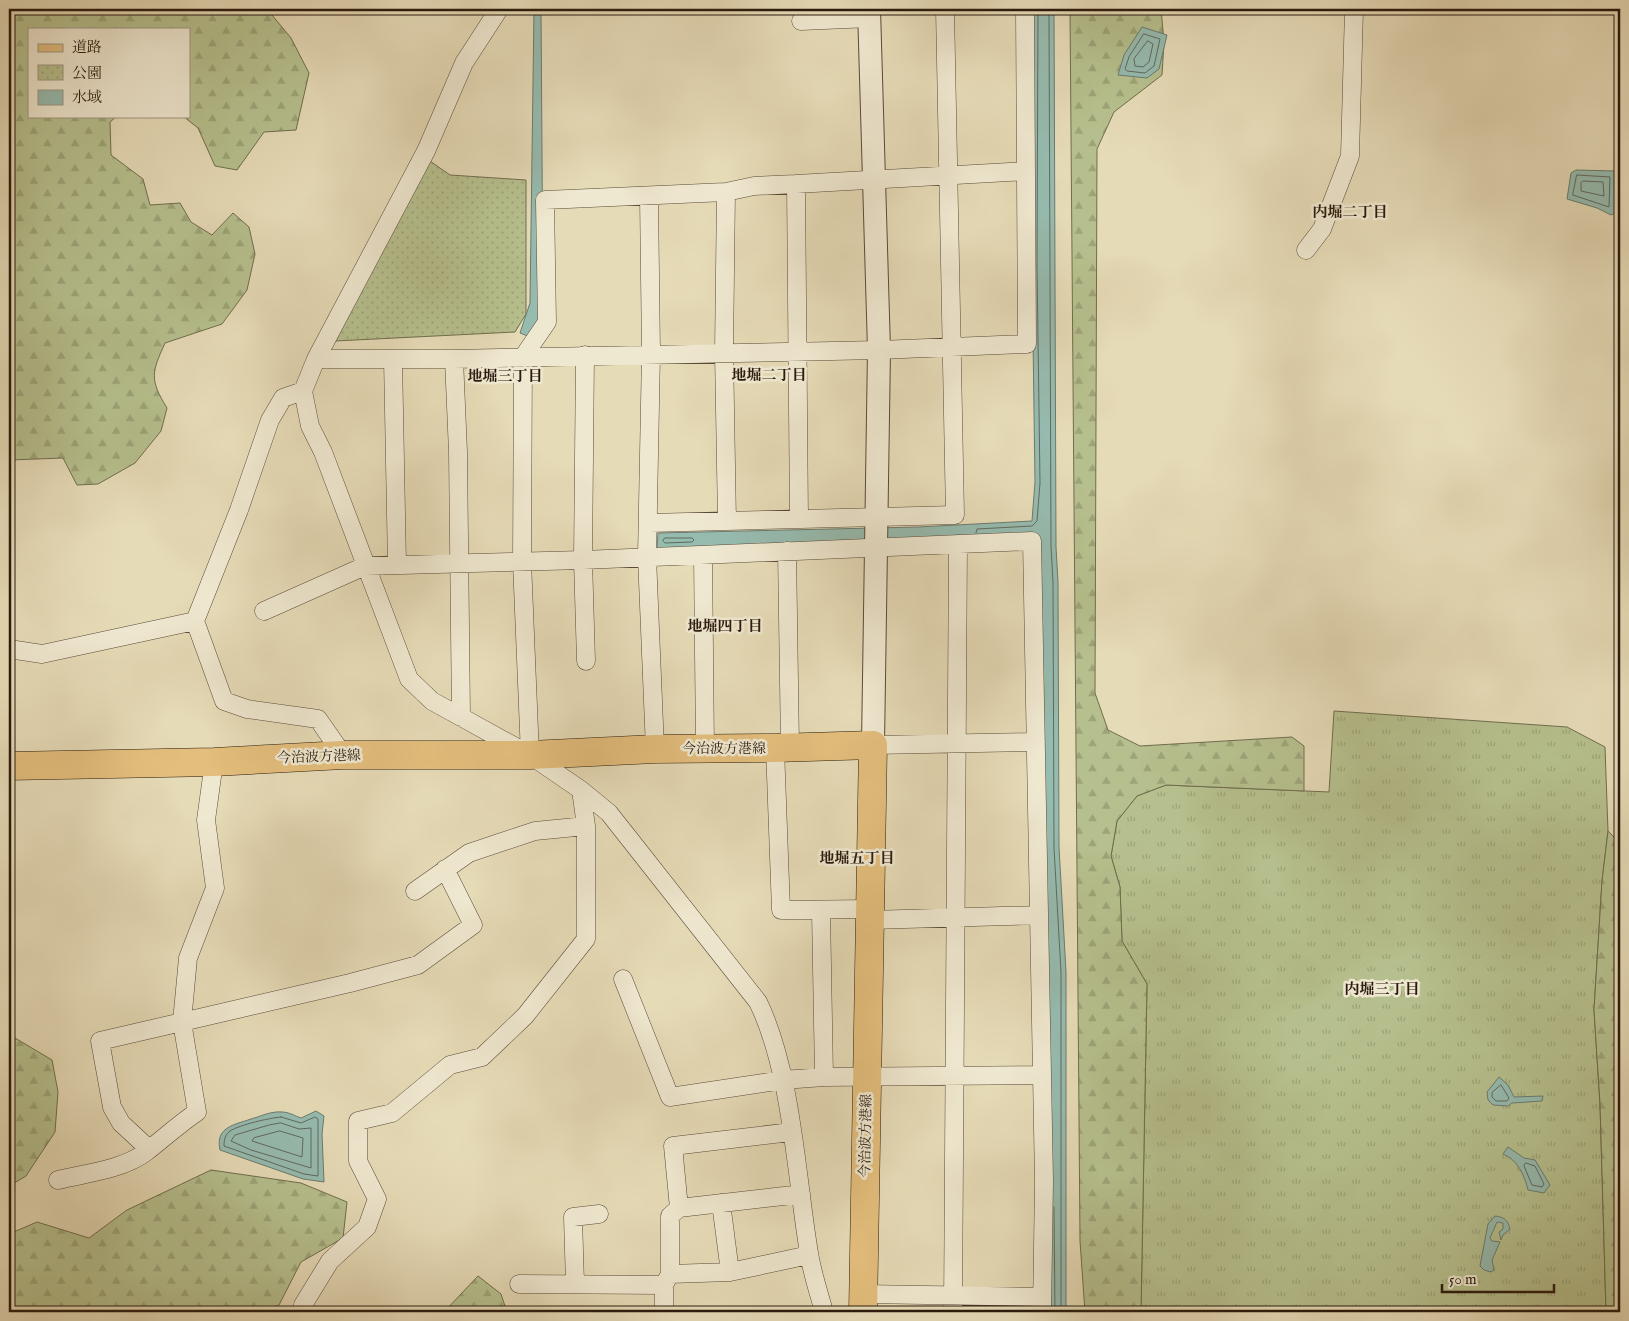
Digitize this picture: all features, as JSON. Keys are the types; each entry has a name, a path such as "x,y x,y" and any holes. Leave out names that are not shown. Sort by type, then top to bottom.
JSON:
{"main road":[{"name":"今治波方港線","path":"9,766 214,762 343,755 530,754 655,749 873,745 863,1303"}],"street":[{"path":"499,9 464,63 426,151 316,359 303,391 310,426 323,452 409,679 432,701 530,754 609,812 758,1002 767,1020 783,1080 809,1255 824,1312"},
{"path":"649,523 955,515 951,346 950,176 945,9"},
{"path":"316,359 454,359 650,353 879,350 1027,344 1025,9"},
{"path":"1306,250 1322,229 1350,156 1354,9"},
{"path":"801,21 873,11 879,350 873,745 1036,742"},
{"path":"530,754 522,562 523,357 547,322 545,200 649,197 726,192 754,186 1025,171"},
{"path":"796,184 799,519"},
{"path":"726,192 724,352 727,521"},
{"path":"649,197 650,353 647,557 655,749"},
{"path":"585,355 584,560 586,661"},
{"path":"393,359 397,565"},
{"path":"454,359 458,452 461,716"},
{"path":"303,391 283,398 270,420 239,510 195,621 224,701 247,709 318,719 343,755"},
{"path":"264,611 365,566 584,560 1032,541 1044,1181 1042,1305 863,1303"},
{"path":"953,1304 958,544"},
{"path":"786,551 781,910 956,916 1039,914"},
{"path":"703,555 706,749"},
{"path":"9,649 42,654 195,621"},
{"path":"58,1180 120,1165 149,1149 170,1130 197,1112 182,1022 188,958 215,888 206,820 214,762"},
{"path":"302,1304 330,1261 366,1227 377,1199 358,1161 358,1121 392,1113 450,1065 482,1057 525,1016 586,939 586,826 581,790"},
{"path":"415,891 469,853 535,830 586,826"},
{"path":"149,1149 121,1123 112,1107 100,1042 418,965 473,925 445,869"},
{"path":"821,911 824,1077"},
{"path":"623,978 670,1097 783,1080 824,1077 1042,1075"},
{"path":"679,1208 673,1146 791,1132"},
{"path":"664,1312 670,1216 679,1208 801,1194"},
{"path":"721,1203 730,1272"},
{"path":"575,1284 573,1217 599,1214"},
{"path":"519,1284 575,1284 667,1280 730,1272 809,1255"}],"green space":[{"path":"9,9 267,9 291,38 309,73 296,130 264,132 237,170 215,166 198,128 186,118 190,118 190,28 28,28 28,118 115,118 110,122 111,155 143,179 150,205 180,203 191,222 212,235 233,213 249,227 255,254 247,290 222,324 165,343 157,361 154,376 157,390 167,408 161,431 135,463 98,484 77,485 63,458 9,460"},
{"path":"1070,9 1161,9 1164,42 1162,75 1114,112 1097,149 1095,693 1108,730 1140,746 1292,737 1304,746 1304,791 1166,785 1137,796 1117,821 1111,856 1120,887 1122,941 1147,984 1141,1312 1085,1312 1080,1241"},
{"path":"427,159 450,175 526,180 526,314 515,332 335,341"},
{"path":"1334,711 1567,727 1605,747 1608,831 1602,881 1594,1010 1600,1104 1606,1312 1141,1312 1147,984 1122,941 1120,887 1111,856 1117,821 1137,796 1166,785 1329,792"},
{"path":"1608,831 1619,842 1620,878 1620,1312 1606,1312 1600,1104 1594,1010 1602,881"},
{"path":"15,1038 52,1060 58,1092 55,1132 26,1176 9,1186 9,1040"},
{"path":"211,1170 301,1183 347,1202 343,1238 301,1262 279,1305 260,1312 9,1312 9,1234 37,1222 89,1238 127,1210"},
{"path":"478,1276 501,1294 507,1312 444,1312"}],"water":[{"path":"534,9 541,9 543,296 541,322 530,337 520,333 530,303"},
{"path":"1033,9 1054,9 1059,847 1066,972 1066,1312 1051,1312 1033,537 657,549 658,533 918,527 1032,521 1035,482 1032,266"},
{"path":"1142,27 1167,35 1159,69 1147,78 1118,75 1124,55"},
{"path":"1576,170 1616,171 1615,213 1611,215 1597,208 1567,199 1571,173"},
{"path":"1499,1077 1508,1085 1514,1097 1543,1096 1542,1101 1512,1103 1508,1106 1493,1105 1488,1100 1487,1092"},
{"path":"316,1111 324,1116 322,1134 324,1182 303,1179 220,1150 220,1136 232,1125 274,1112 287,1113 301,1118"},
{"path":"1508,1147 1524,1158 1535,1160 1550,1185 1544,1193 1528,1190 1520,1169 1508,1156 1503,1154"},
{"path":"1495,1216 1505,1220 1510,1229 1503,1235 1501,1240 1499,1232 1503,1229 1503,1223 1497,1222 1490,1238 1492,1241 1500,1242 1492,1260 1494,1270 1491,1272 1484,1270 1480,1266 1488,1224"}],"district":[{"name":"内堀二丁目","path":"1350,212"},
{"name":"地堀二丁目","path":"769,375"},
{"name":"地堀三丁目","path":"505,376"},
{"name":"地堀四丁目","path":"725,626"},
{"name":"地堀五丁目","path":"857,858"},
{"name":"内堀三丁目","path":"1382,989"}]}
